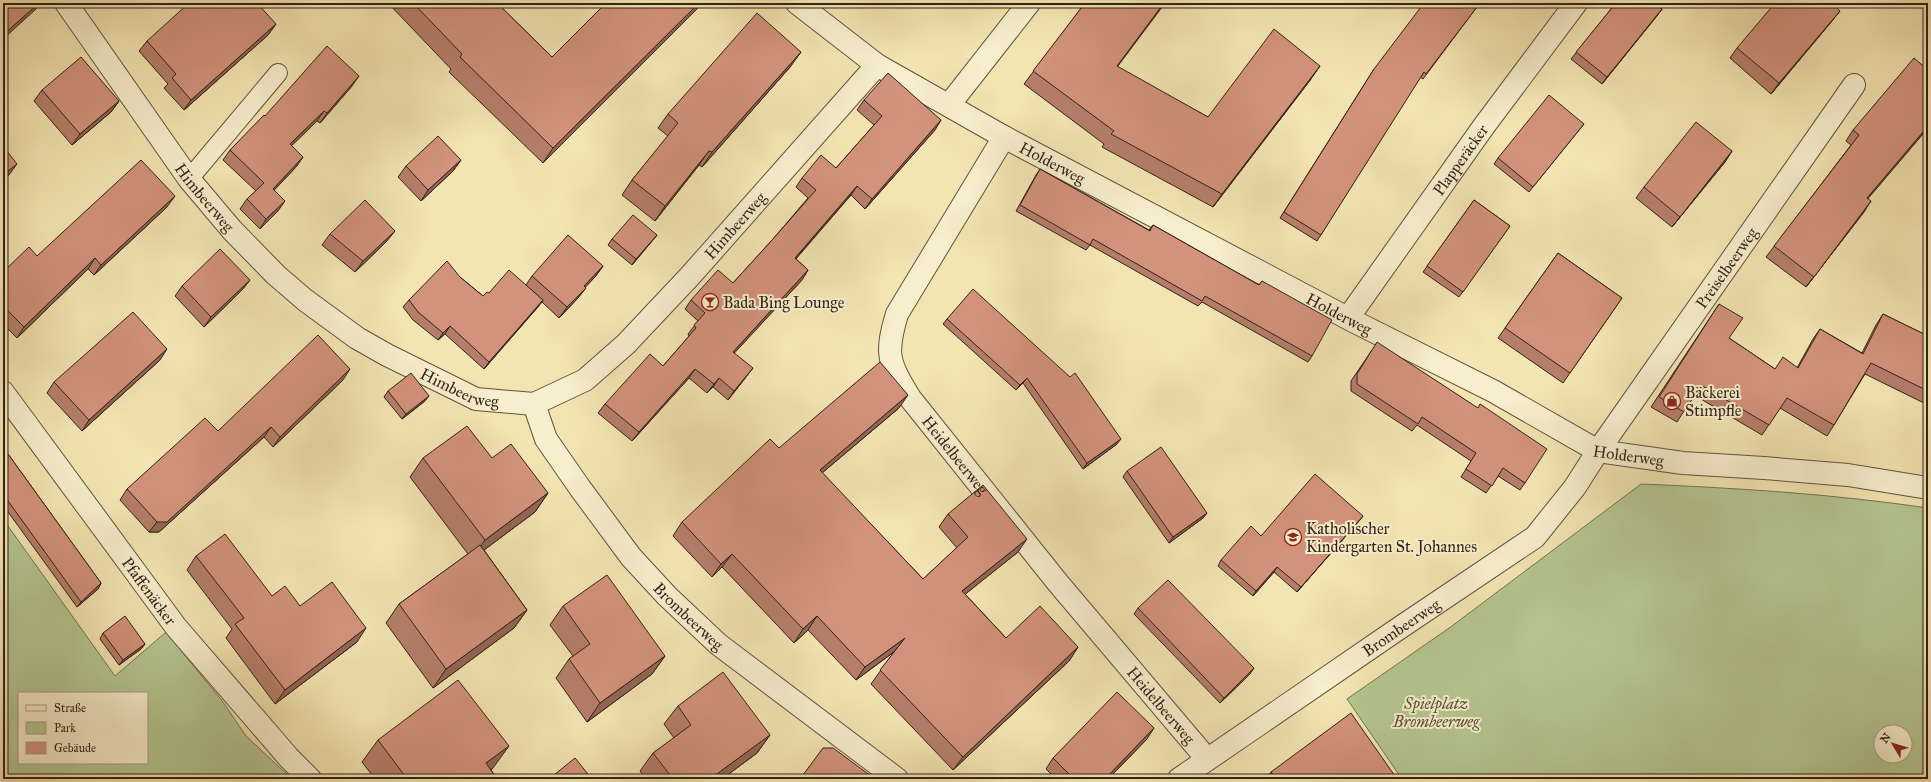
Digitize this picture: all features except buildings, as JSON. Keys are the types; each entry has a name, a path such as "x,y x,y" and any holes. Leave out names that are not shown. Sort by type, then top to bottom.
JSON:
{"street":[{"name":"Himbeerweg","path":"66,3 190,179 232,230 276,275 304,300 357,338 423,374 476,399 534,404 585,380 626,344 690,276 878,65"},
{"name":"Holderweg","path":"797,3 878,65 1004,137 1348,318 1493,391 1598,451 1683,463 1848,475 1928,488"},
{"path":"949,105 1029,3"},
{"name":"Plapperäcker","path":"1348,318 1484,126 1576,3"},
{"name":"Preiselbeerweg","path":"1598,451 1854,86"},
{"name":"Heidelbeerweg","path":"1004,137 897,314 891,334 889,353 896,375 910,398 1058,583 1207,760"},
{"name":"Pfaffenäcker","path":"3,392 176,627 289,758 310,779"},
{"name":"Brombeerweg","path":"534,404 546,439 571,476 609,528 667,596 718,644 897,779"},
{"name":"Brombeerweg","path":"1179,779 1535,537 1575,487 1598,451"}],"lane":[{"path":"190,179 278,73"}],"green space":[{"name":"Spielplatz Brombeerweg","path":"1641,484 1785,492 1928,508 1928,779 1402,779 1347,699 1452,626"},
{"path":"3,519 115,676 166,632 223,702 246,736 292,779 3,779"}],"place":[{"name":"Bada Bing Lounge","path":"710,302"},
{"name":"Bäckerei Stimpfle","path":"1672,401"},
{"name":"Katholischer Kindergarten St. Johannes","path":"1293,537"}]}
